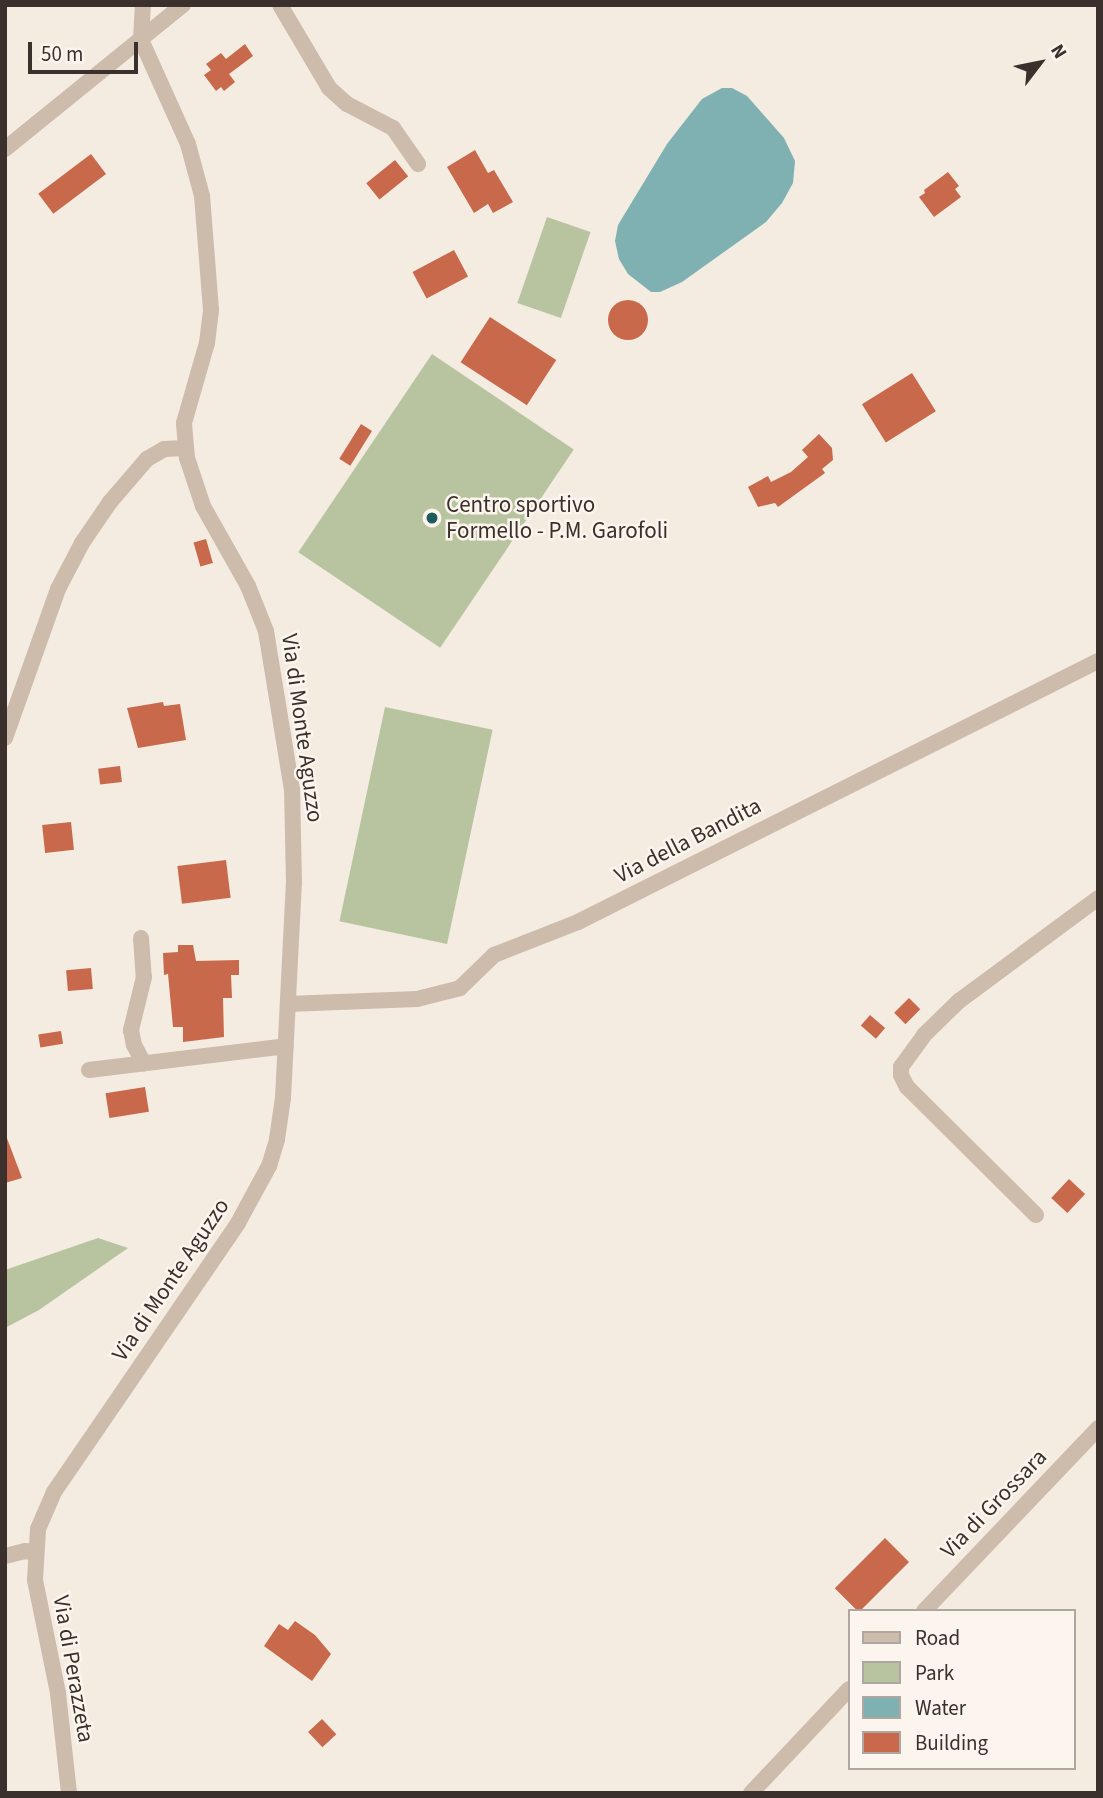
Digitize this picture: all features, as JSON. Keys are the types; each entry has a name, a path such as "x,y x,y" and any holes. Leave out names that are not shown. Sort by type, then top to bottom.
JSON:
{"street":[{"path":"141,40 143,5"},
{"path":"5,149 184,5"},
{"path":"280,5 329,88 348,104 393,128 418,164"},
{"name":"Via di Monte Aguzzo","path":"36,1553 41,1518 54,1492 239,1223 265,1173 281,1118 286,1046 295,826 290,772 268,641 256,602 203,506 185,448 184,423 207,343 211,310 202,196 188,144 141,40"},
{"path":"5,738 58,589 82,543 110,502 151,456 164,449 185,448"},
{"name":"Via della Bandita","path":"288,1004 417,999 460,988 494,955 578,922 1098,661"},
{"path":"1036,1215 911,1091 902,1079 901,1067 924,1035 959,1001 1098,898"},
{"path":"141,938 144,974 131,1030 134,1045 144,1064"},
{"path":"89,1070 286,1046"},
{"name":"Via di Grossara","path":"926,1609 1098,1428"},
{"path":"5,1556 25,1551 36,1553"},
{"name":"Via di Perazzeta","path":"36,1553 36,1588 60,1703 69,1793"},
{"path":"751,1793 848,1690"}],"green space":[{"path":"547,217 590,232 561,318 517,303"},
{"path":"432,354 574,450 440,648 298,552"},
{"path":"385,707 493,730 447,944 339,921"},
{"path":"98,1238 128,1248 39,1310 5,1328 5,1270"}],"water":[{"path":"722,88 732,88 747,96 784,138 795,161 793,183 782,203 766,222 682,282 660,292 651,292 628,274 619,259 615,241 618,225 667,144 702,99"}],"building":[{"path":"245,44 253,56 229,74 235,82 224,91 221,87 216,91 204,75 211,70 206,64 221,53 226,59"},
{"path":"475,150 488,173 494,170 513,202 493,213 488,204 474,213 447,167"},
{"path":"91,154 106,174 53,214 38,194"},
{"path":"395,160 408,176 379,200 366,183"},
{"path":"948,172 959,186 955,189 961,197 934,217 919,197"},
{"path":"454,250 468,276 427,299 413,272"},
{"path":"628,300 636,301 642,306 647,312 647,328 642,334 636,339 628,340 620,339 614,334 609,328 608,320 609,312 614,306 620,301"},
{"path":"490,317 556,360 527,405 461,362"},
{"path":"912,373 936,411 886,442 862,404"},
{"path":"361,424 372,431 350,466 339,459"},
{"path":"819,434 832,448 833,460 822,469 825,473 778,507 775,503 758,507 748,487 768,476 771,482 791,472 808,457 802,450"},
{"path":"206,539 213,563 200,567 194,543"},
{"path":"163,702 164,706 180,704 186,740 138,748 127,708"},
{"path":"120,766 122,782 100,785 98,769"},
{"path":"71,822 74,850 45,853 42,825"},
{"path":"226,860 231,898 182,904 177,866"},
{"path":"178,945 193,945 196,961 239,960 239,975 231,975 232,998 223,998 224,1037 183,1042 183,1027 173,1027 168,974 164,975 163,953 178,952"},
{"path":"91,968 93,989 68,991 66,970"},
{"path":"909,998 920,1009 905,1024 894,1013"},
{"path":"870,1015 885,1028 876,1039 861,1026"},
{"path":"61,1031 63,1044 40,1047 38,1035"},
{"path":"145,1087 149,1112 109,1118 105,1093"},
{"path":"5,1133 22,1178 5,1183"},
{"path":"1069,1179 1085,1194 1067,1213 1051,1198"},
{"path":"885,1538 909,1562 862,1609 856,1609 835,1588"},
{"path":"295,1621 315,1635 331,1654 312,1681 264,1646 279,1624 288,1630"},
{"path":"322,1719 336,1734 322,1747 308,1732"}],"place":[{"name":"Centro sportivo Formello - P.M. Garofoli","path":"432,518"}]}
